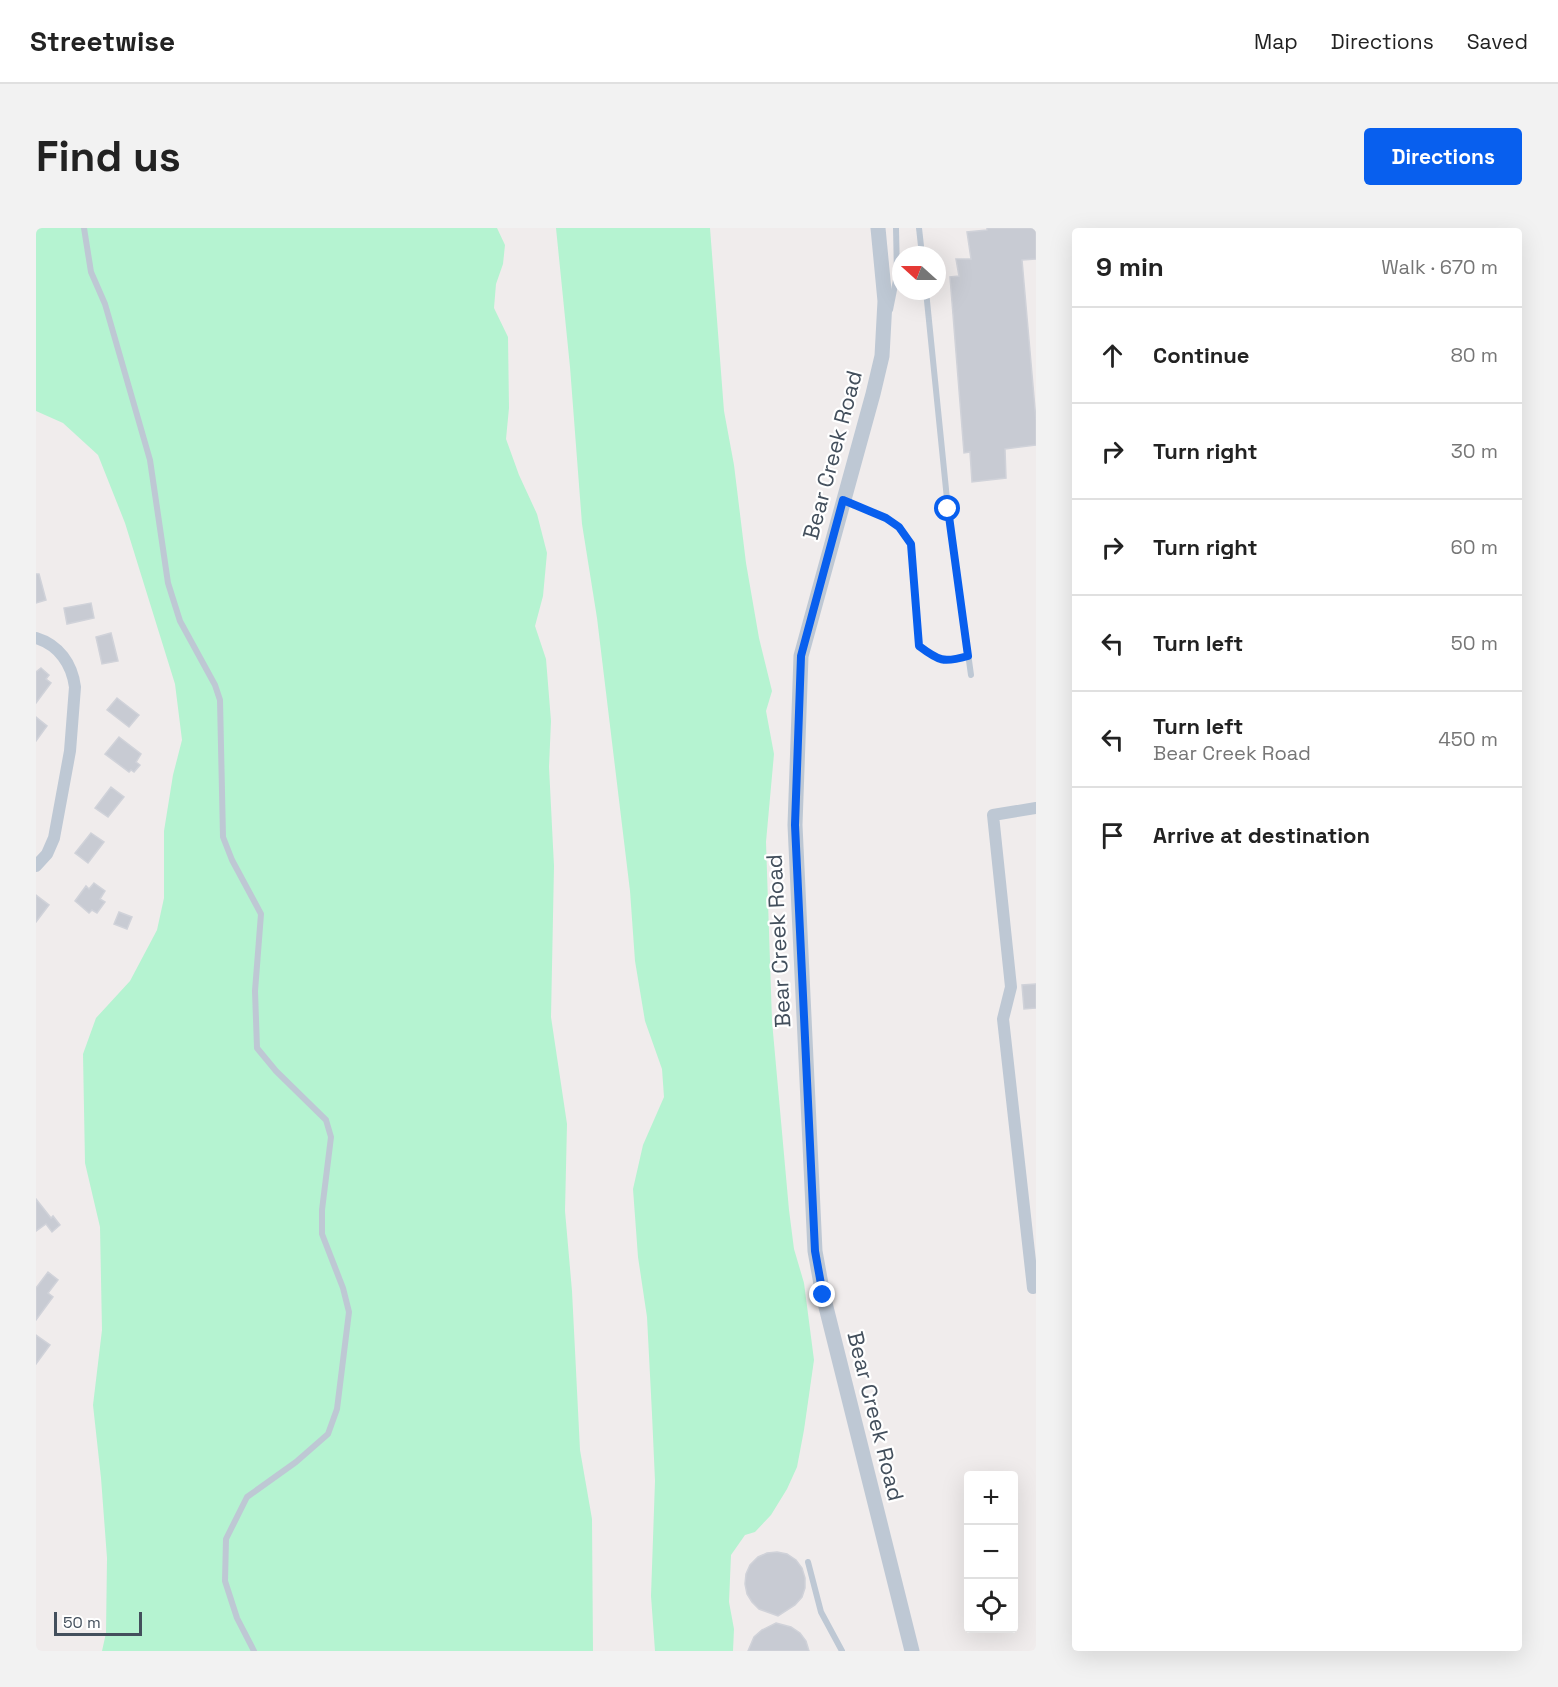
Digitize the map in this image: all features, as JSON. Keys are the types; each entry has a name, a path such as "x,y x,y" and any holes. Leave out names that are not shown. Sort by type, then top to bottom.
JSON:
{"street":[{"name":"Bear Creek Road","path":"878,228 885,321 878,376 801,656 795,825 815,1251 826,1306 912,1651"},
{"path":"36,638 60,651 74,677 75,687 70,751 54,838 47,854 36,866"},
{"path":"1033,1288 1003,1019 1011,987 993,815 1036,808"}],"lane":[{"path":"84,228 91,272 105,303 150,460 168,583 180,621 215,685 220,700 224,837 232,860 261,914 255,990 257,1048 276,1071 326,1120 331,1137 322,1210 322,1234 343,1288 349,1312 337,1409 328,1434 297,1462 248,1497 226,1539 225,1581 237,1618 254,1651"},
{"path":"885,321 893,302 897,275 896,228"},
{"path":"919,228 921,246"},
{"path":"927,300 948,509 971,675"},
{"path":"843,500 886,518 899,527 911,544 919,646 936,659 953,660 968,656"},
{"path":"808,1562 821,1612 842,1651"}],"green space":[{"path":"36,228 497,228 505,245 503,264 496,284 494,308 508,337 509,408 506,439 537,514 547,553 543,596 535,626 546,659 551,721 549,767 554,866 551,1017 567,1124 565,1211 572,1291 580,1450 592,1519 593,1651 102,1651 106,1633 107,1558 93,1405 102,1330 100,1227 85,1163 83,1054 96,1018 130,981 157,930 164,898 164,831 173,775 182,740 175,684 125,523 98,455 63,423 36,411"},
{"path":"556,228 710,228 724,411 734,465 746,563 759,638 772,691 766,711 774,754 766,842 772,1021 789,1210 794,1249 804,1283 814,1360 797,1467 771,1515 755,1532 745,1535 731,1555 729,1602 734,1629 733,1651 655,1651 651,1596 655,1481 652,1414 647,1317 638,1257 633,1189 643,1145 664,1097 662,1069 645,1021 635,961 630,891 597,618 582,524"}],"building":[{"path":"987,228 1036,228 1036,259 1022,260 1036,420 1036,445 1005,449 1006,478 972,482 970,452 964,453 950,277 959,276 956,259 971,259 967,232 987,230"},
{"path":"36,574 39,574 46,600 36,603"},
{"path":"91,603 94,618 67,624 64,608"},
{"path":"111,633 118,661 102,664 96,637"},
{"path":"41,668 49,675 46,679 51,683 36,703 36,672"},
{"path":"117,698 139,715 129,727 107,710"},
{"path":"36,717 47,726 36,741"},
{"path":"119,737 141,754 136,762 140,765 134,772 131,770 129,772 105,754"},
{"path":"111,787 124,797 108,817 95,808"},
{"path":"91,833 104,842 88,863 75,853"},
{"path":"94,883 105,891 100,899 105,902 97,913 92,910 89,913 75,901 86,886 89,889"},
{"path":"36,895 49,905 36,922"},
{"path":"119,912 132,917 127,929 114,924"},
{"path":"1036,984 1036,1008 1024,1009 1022,985"},
{"path":"36,1199 51,1218 53,1216 60,1225 52,1232 46,1224 36,1231"},
{"path":"48,1272 58,1280 48,1293 53,1297 36,1320 36,1288"},
{"path":"36,1335 50,1345 36,1364"},
{"path":"777,1552 787,1554 796,1560 805,1578 802,1597 795,1605 778,1616 759,1609 747,1594 745,1584 750,1565 758,1557"},
{"path":"776,1623 791,1627 800,1633 809,1651 748,1651 754,1637"}],"route":[{"path":"823,1295 815,1251 795,825 801,656 843,500 886,518 899,527 911,544 919,646 936,659 953,660 968,656 948,509"}]}
